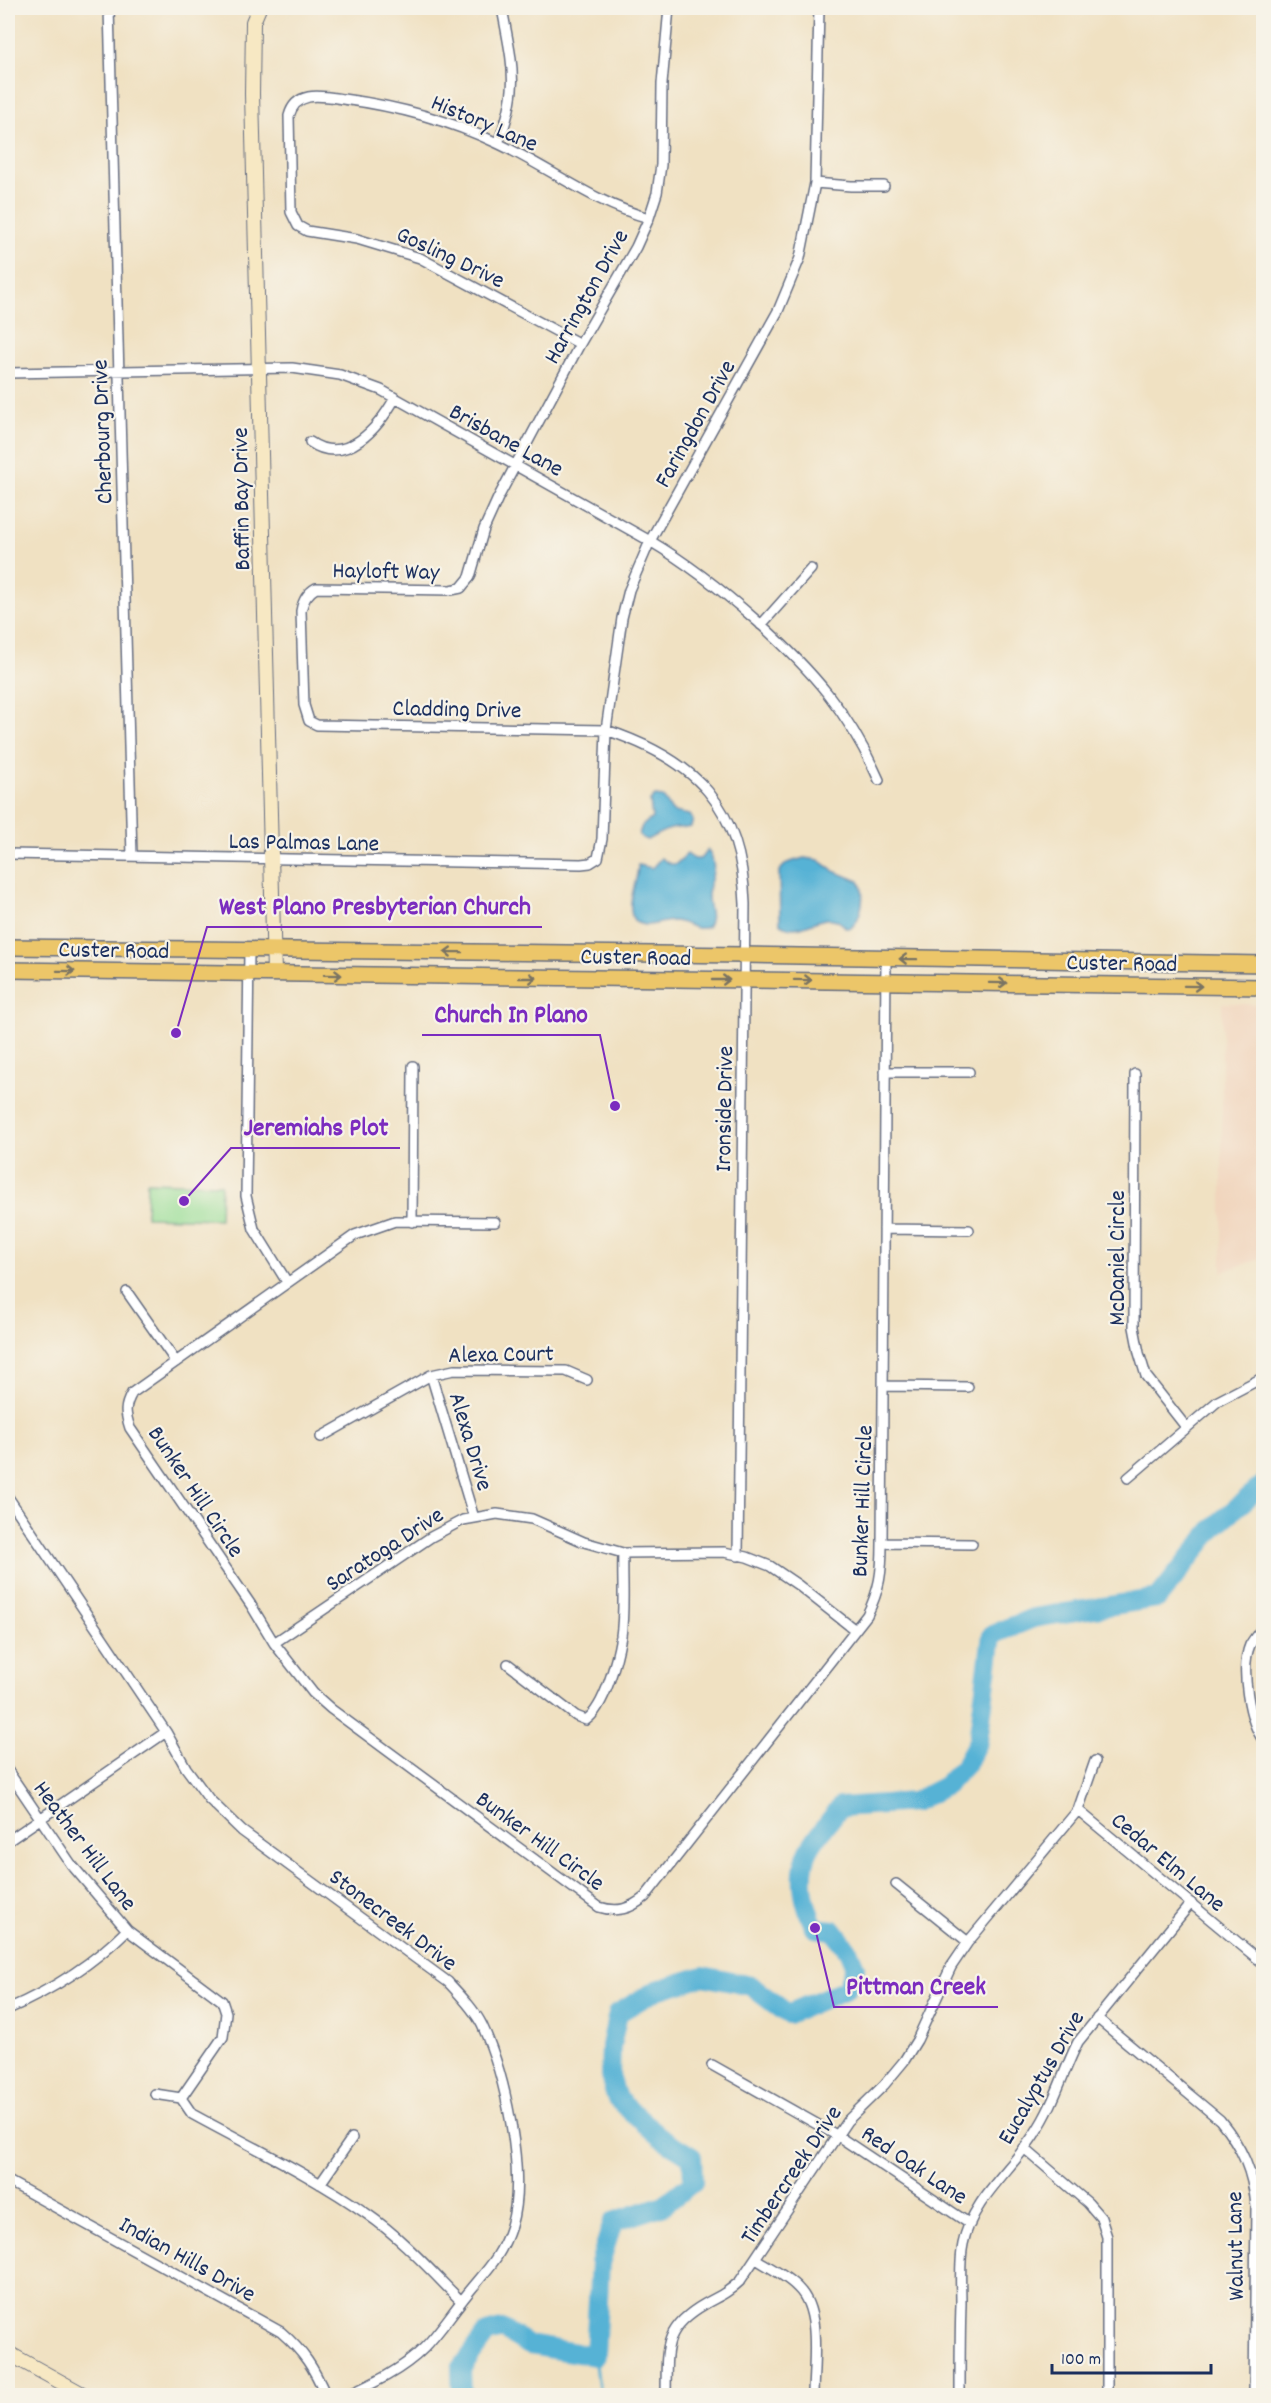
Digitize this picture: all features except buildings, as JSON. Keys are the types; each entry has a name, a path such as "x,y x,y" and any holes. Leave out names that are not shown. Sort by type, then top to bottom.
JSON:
{"main road":[{"name":"Custer Road","path":"8,947 744,955 1263,964"},
{"name":"Custer Road","path":"8,970 1263,987"}],"street":[{"name":"Cherbourg Drive","path":"109,8 132,856"},
{"name":"Baffin Bay Drive","path":"248,8 254,22"},
{"name":"Baffin Bay Drive","path":"259,8 254,22 252,94 274,974"},
{"path":"498,143 508,114 513,87 513,57 502,8"},
{"name":"Harrington Drive","path":"465,585 470,577 489,519 514,465 631,256 649,218 657,193 661,165 662,84 669,8"},
{"name":"Faringdon Drive","path":"598,858 602,839 606,730 622,618 637,569 650,541 778,311 800,258 815,183 819,8"},
{"name":"History Lane","path":"298,226 291,212 289,116 296,102 312,96 368,102 438,120 498,143 621,210 649,218"},
{"path":"815,183 884,186"},
{"name":"Gosling Drive","path":"298,226 312,232 381,245 420,258 580,344"},
{"name":"Brisbane Lane","path":"8,373 292,368 332,373 361,382 395,398 650,541 692,567 798,657 827,691 863,744 879,780"},
{"path":"310,442 319,448 332,451 359,441 376,427 395,398"},
{"path":"761,625 811,569"},
{"name":"Hayloft Way","path":"309,721 304,705 301,611 307,595 316,588 451,590 465,585"},
{"name":"Cladding Drive","path":"309,721 317,725 606,730"},
{"name":"Ironside Drive","path":"606,730 646,744 687,769 704,786 723,813 735,838 744,879 738,1556"},
{"name":"Las Palmas Lane","path":"8,855 581,864 590,863 598,858"},
{"path":"249,950 246,1196 257,1235 287,1282"},
{"name":"Bunker Hill Circle","path":"495,1222 395,1221 355,1234 132,1393 125,1406 130,1428 251,1605 274,1643 313,1693 331,1709 599,1907 622,1910 632,1907 645,1897 867,1615 882,1577 885,958"},
{"path":"412,1222 413,1066"},
{"path":"885,1072 969,1072"},
{"name":"McDaniel Circle","path":"1136,1074 1134,1326 1146,1376 1186,1427"},
{"path":"884,1229 969,1230"},
{"path":"128,1292 176,1362"},
{"name":"Alexa Court","path":"321,1437 431,1375 454,1370 566,1371 587,1380"},
{"name":"Alexa Drive","path":"431,1375 474,1518"},
{"path":"1128,1478 1218,1401 1263,1377"},
{"path":"883,1386 968,1387"},
{"name":"Stonecreek Drive","path":"8,1497 166,1732 186,1768 209,1799 242,1831 448,1982 466,2001 481,2024 500,2074 510,2117 515,2160 516,2199 511,2225 502,2247 490,2269 423,2349 385,2378 346,2396"},
{"name":"Saratoga Drive","path":"274,1643 431,1537 462,1520 497,1514 532,1519 584,1542 623,1553 724,1552 747,1557 770,1566 855,1630"},
{"path":"882,1543 972,1544"},
{"path":"508,1665 576,1716 586,1720 592,1716 607,1688 621,1637 623,1553"},
{"path":"1263,1626 1250,1646 1247,1659 1249,1708 1263,1741"},
{"path":"8,1841 166,1732"},
{"name":"Timbercreek Drive","path":"666,2396 667,2347 671,2335 688,2316 705,2304 727,2294 740,2281 854,2113 884,2085 904,2061 917,2040 951,1966 968,1942 1078,1810 1095,1761"},
{"name":"Heather Hill Lane","path":"8,1771 39,1820 76,1870 127,1930 222,2001 226,2013 224,2037 181,2098"},
{"name":"Cedar Elm Lane","path":"1078,1810 1263,1964"},
{"path":"896,1884 968,1942"},
{"name":"Eucalyptus Drive","path":"960,2396 961,2270 963,2243 970,2224 978,2207 1034,2135 1050,2108 1078,2042 1191,1903"},
{"path":"8,2009 72,1976 107,1950 127,1930"},
{"name":"Walnut Lane","path":"1097,2018 1220,2120 1237,2140 1248,2163 1256,2206 1254,2396"},
{"name":"Red Oak Lane","path":"712,2065 838,2136 970,2224"},
{"path":"155,2094 181,2098 192,2114 320,2184 368,2214 403,2243 461,2301"},
{"path":"320,2184 352,2138"},
{"path":"1024,2148 1088,2203 1101,2218 1107,2237 1107,2396"},
{"name":"Indian Hills Drive","path":"8,2181 281,2332 299,2348 314,2367 326,2396"},
{"path":"756,2259 798,2287 811,2305 814,2319 813,2396"},
{"path":"8,2353 86,2396"}],"shaded area":[{"path":"1222,1003 1263,1005 1264,1257 1222,1272"}],"green space":[{"path":"147,1182 221,1184 220,1219 146,1217"}],"water":[{"path":"655,796 663,797 674,812 690,815 693,820 691,827 661,832 647,840 642,838 639,834 642,826 652,818 650,801"},
{"path":"708,850 714,868 708,895 711,915 707,927 698,928 673,921 644,925 634,921 631,900 638,865 652,868 661,858 670,864 676,864 687,854 694,859 700,859"},
{"path":"804,858 819,860 834,871 859,881 862,906 851,928 846,928 838,921 830,919 797,928 780,923 779,871 787,863"}],"waterway":[{"path":"462,2396 461,2369 487,2333 502,2329 529,2345 595,2356 600,2263 613,2222 664,2205 693,2182 692,2157 659,2136 617,2099 610,2076 611,2046 618,2013 657,1990 703,1976 751,1986 788,2014 846,1989 855,1967 848,1950 833,1930 815,1928 803,1889 803,1869 809,1850 840,1807 914,1802 945,1786 965,1765 978,1741 992,1635 1033,1618 1158,1598 1215,1526 1264,1484"},
{"path":"595,2356 600,2396"}],"place":[{"name":"West Plano Presbyterian Church","path":"176,1033"},
{"name":"Church In Plano","path":"615,1106"},
{"name":"Jeremiahs Plot","path":"184,1201"},
{"name":"Pittman Creek","path":"815,1928"}]}
